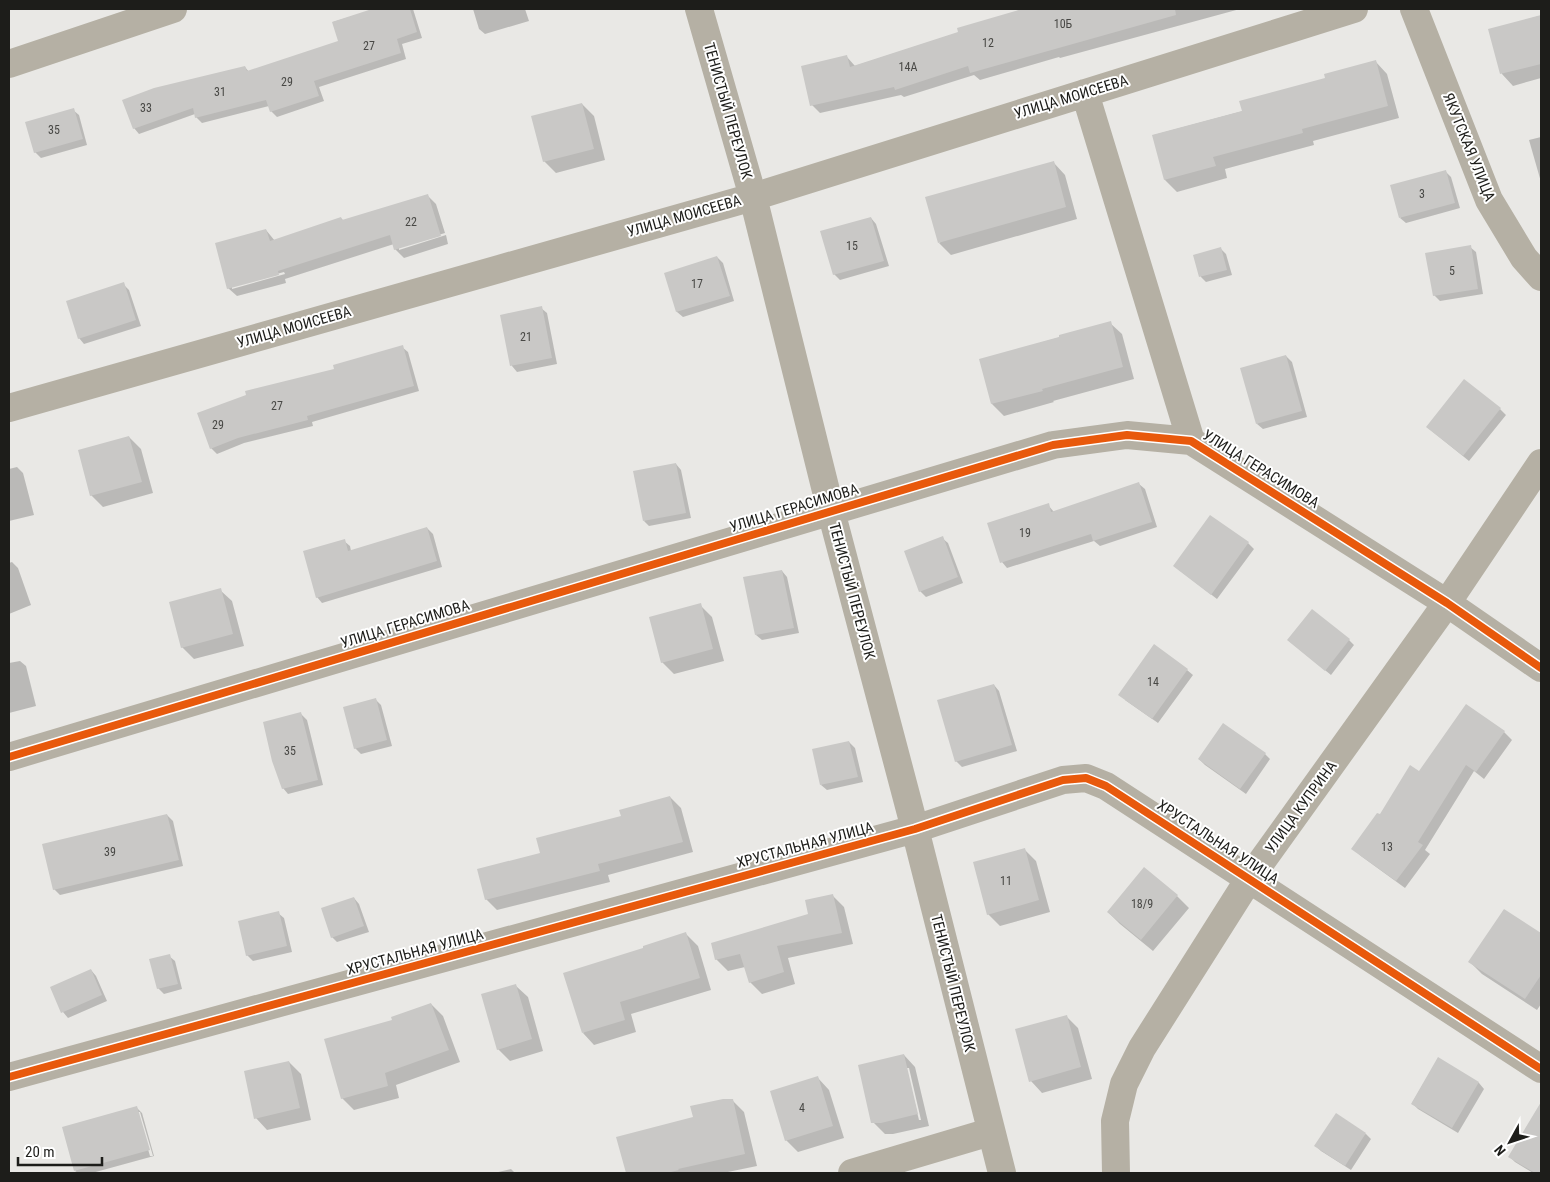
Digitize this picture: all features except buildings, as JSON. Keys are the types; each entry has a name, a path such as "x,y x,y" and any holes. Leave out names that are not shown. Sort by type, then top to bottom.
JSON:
{"street":[{"path":"9,64 173,9"},
{"name":"ТЕНИСТЫЙ ПЕРЕУЛОК","path":"698,9 753,196 831,512 915,829 990,1132 1002,1173"},
{"name":"УЛИЦА МОИСЕЕВА","path":"9,408 753,196 1354,9"},
{"name":"ЯКУТСКАЯ УЛИЦА","path":"1414,9 1489,200 1524,258 1541,277"},
{"path":"1085,93 1191,441"},
{"name":"УЛИЦА ГЕРАСИМОВА","path":"9,757 1052,445 1127,435 1191,441 1447,603 1541,668"},
{"name":"УЛИЦА КУПРИНА","path":"1116,1173 1115,1121 1124,1084 1142,1048 1249,879 1447,603 1541,463"},
{"name":"ХРУСТАЛЬНАЯ УЛИЦА","path":"9,1078 915,829 1063,780 1086,778 1106,786 1541,1069"},
{"path":"852,1173 990,1132"}],"cycle path":[{"path":"9,757 1053,445 1127,435 1191,441 1447,603 1541,668"},
{"path":"9,1077 915,829 1063,780 1086,778 1106,786 1541,1069"}]}
